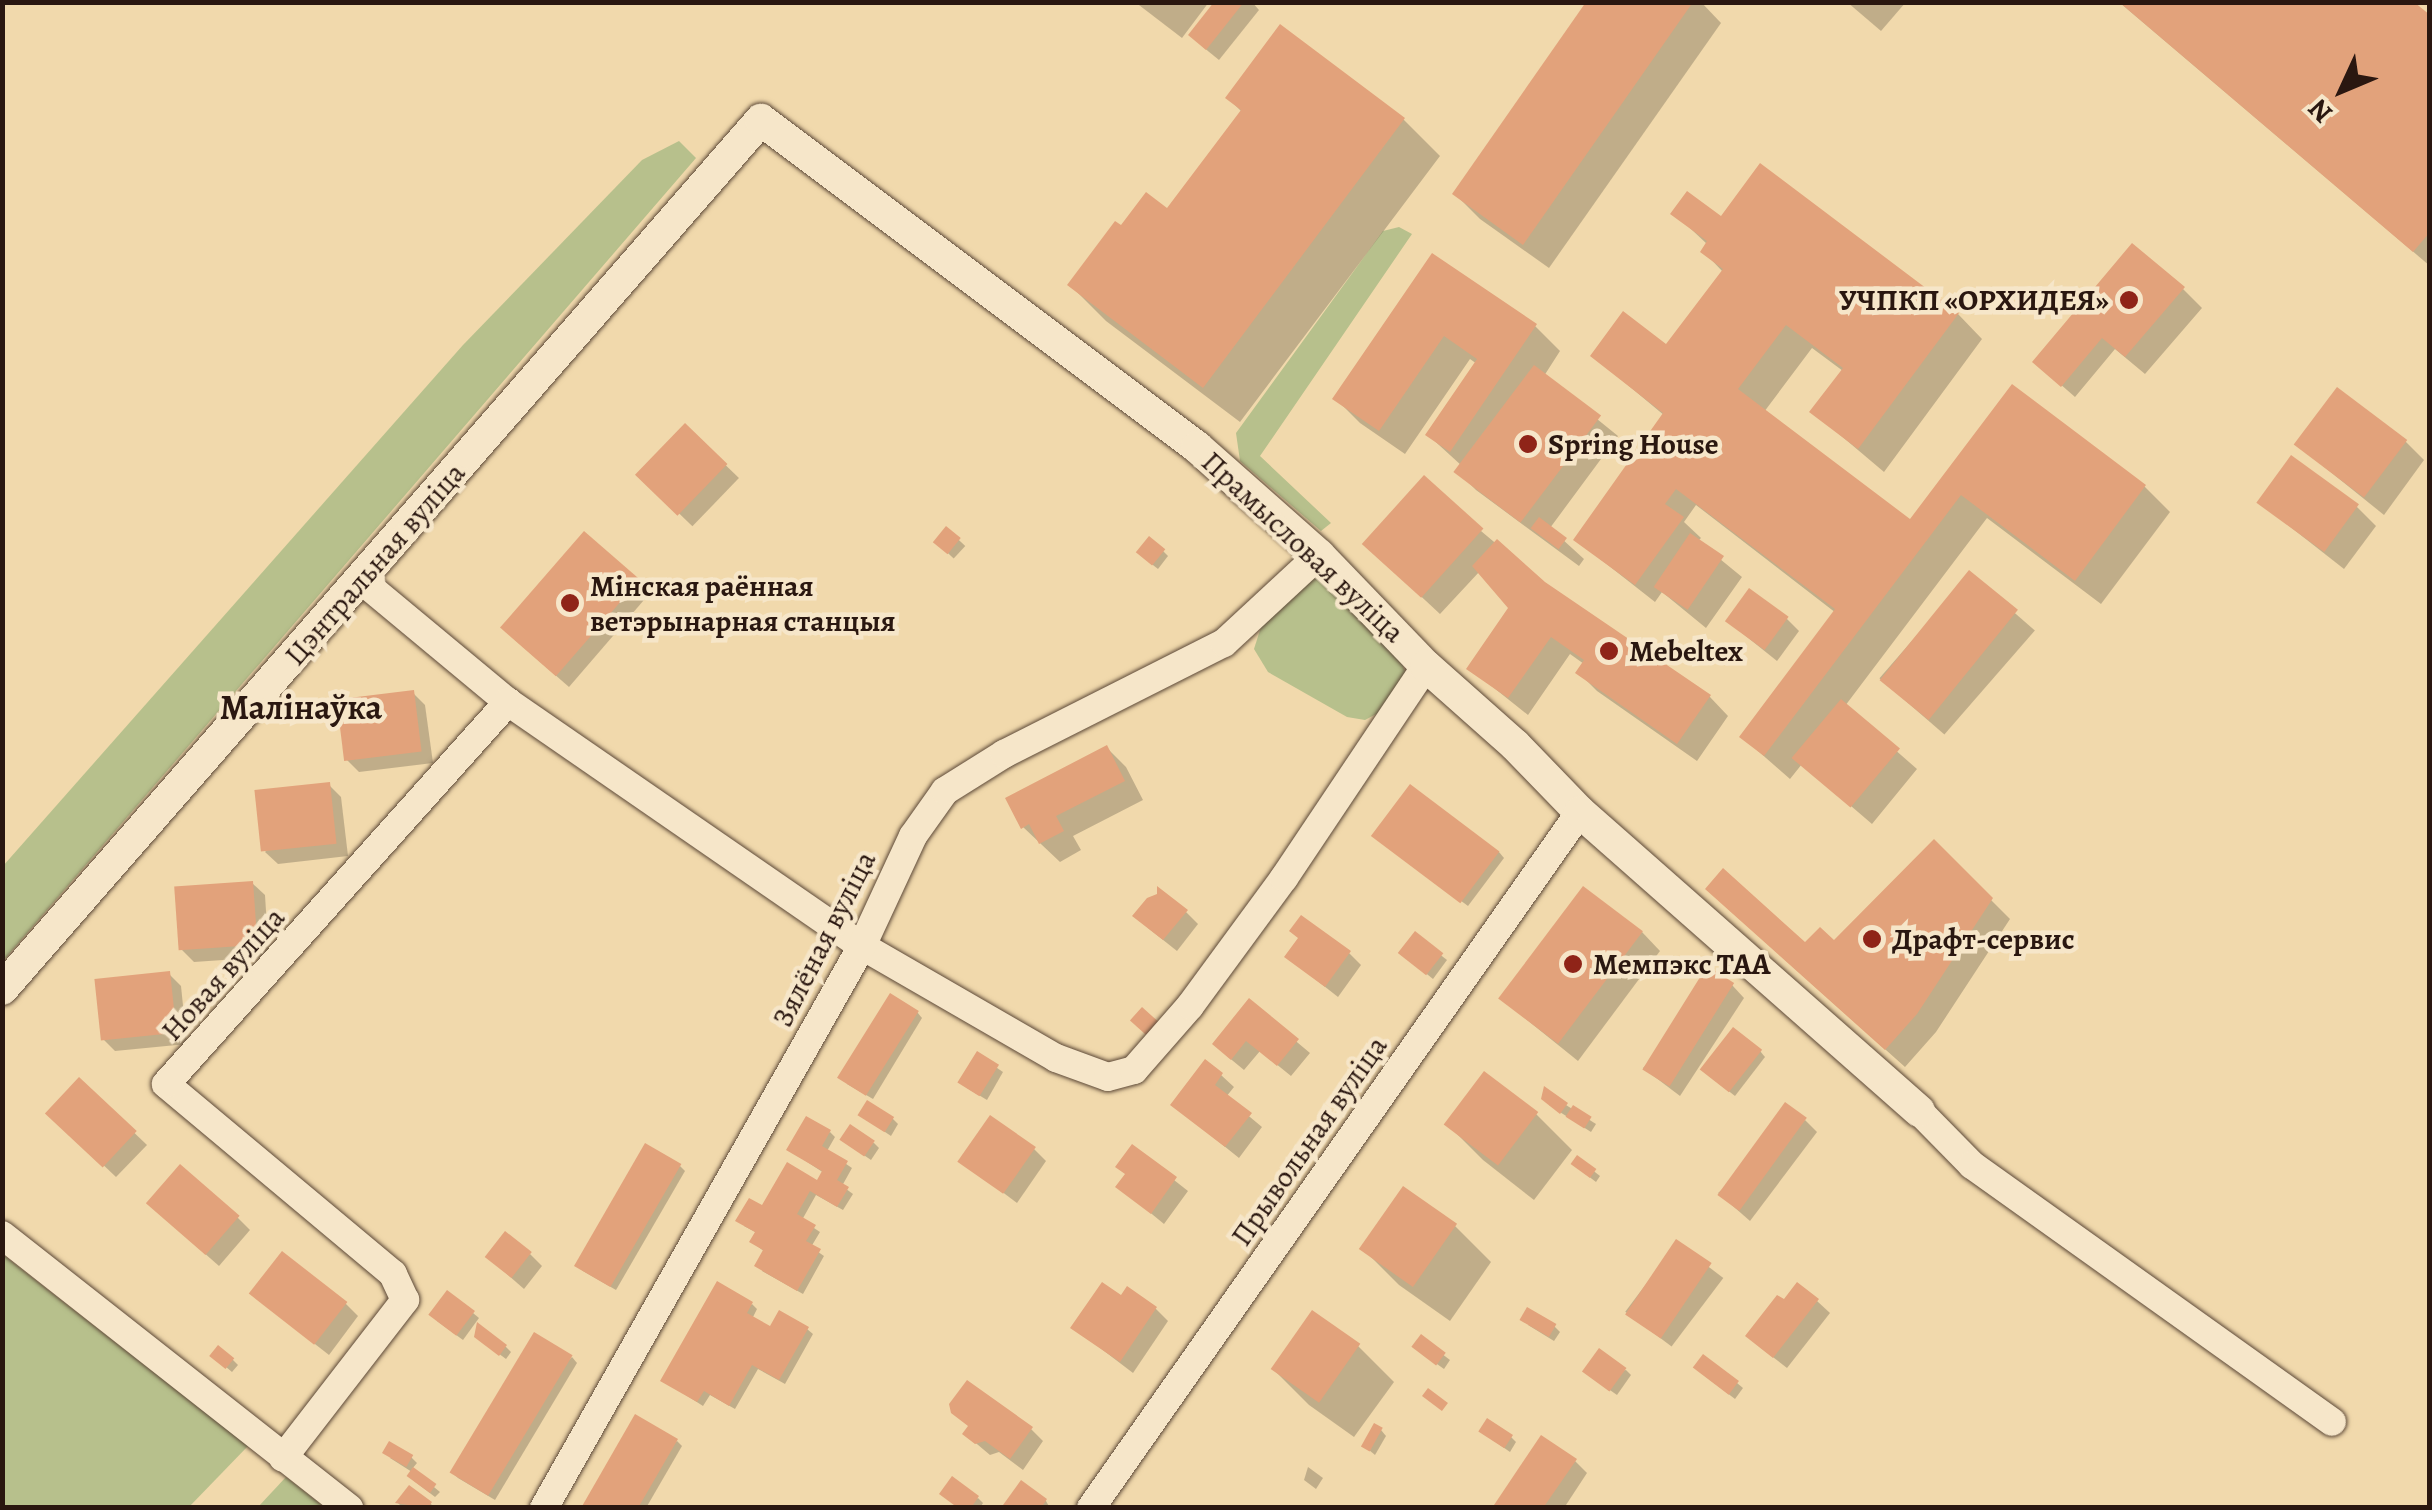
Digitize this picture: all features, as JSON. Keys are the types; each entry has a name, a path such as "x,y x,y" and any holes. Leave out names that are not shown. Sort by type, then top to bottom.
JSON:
{"street":[{"name":"Прамысловая вуліца","path":"665,227 761,120 1197,447 1378,611 1426,666 1515,745 1580,812 1919,1111"},
{"name":"Цэнтральная вуліца","path":"2,989 665,227"},
{"name":"Зялёная вуліца","path":"544,1508 862,946 913,836 945,791 1004,754 1224,644 1319,555"},
{"path":"361,580 508,702 862,946 1056,1058 1108,1077 1134,1070 1190,1006 1284,878 1426,666"},
{"name":"Новая вуліца","path":"283,1458 404,1300 393,1274 166,1084 508,702"},
{"name":"Прывольная вуліца","path":"1092,1508 1580,812"},
{"path":"1919,1111 1972,1165 2332,1422"},
{"path":"2,1235 349,1508"}],"green space":[{"path":"679,141 696,158 3,961 3,866 463,345 642,160"},
{"path":"1399,227 1412,234 1260,456 1331,523 1321,531 1240,461 1236,433 1383,231"},
{"path":"1322,576 1400,658 1407,677 1380,712 1365,720 1347,717 1268,672 1254,649 1261,627 1299,585"},
{"path":"2,1254 248,1446 189,1507 3,1507"},
{"path":"286,1477 324,1507 258,1507"}],"building":[{"path":"1214,2 1244,2 1206,50 1188,35"},
{"path":"1586,2 1693,2 1523,245 1452,194"},
{"path":"2119,2 2414,2 2430,15 2430,232 2413,252"},
{"path":"1280,24 1405,118 1203,388 1067,285 1115,221 1121,225 1146,192 1167,208 1241,110 1225,98"},
{"path":"1760,163 1959,313 1858,449 1809,412 1843,368 1786,325 1738,389 1910,519 2012,384 2146,485 2075,581 1961,495 1764,756 1739,737 1835,609 1676,489 1665,504 1684,517 1635,585 1573,540 1663,413 1590,356 1623,311 1666,344 1723,269 1700,252 1707,241 1670,214 1687,191 1721,216"},
{"name":"УЧПКП «ОРХИДЕЯ»","path":"2132,243 2185,287 2125,357 2102,338 2061,387 2032,362"},
{"path":"1432,253 1537,324 1450,452 1425,435 1477,359 1444,336 1379,431 1332,399"},
{"name":"Spring House","path":"1534,365 1601,416 1520,523 1453,472"},
{"path":"2337,387 2407,440 2364,497 2294,445"},
{"path":"685,423 727,464 677,516 635,475"},
{"path":"2291,455 2359,504 2324,552 2256,503"},
{"path":"1424,475 1483,529 1421,598 1362,544"},
{"path":"1539,517 1567,538 1559,549 1531,528"},
{"path":"946,526 961,538 948,554 933,542"},
{"name":"Мінская раённая ветэрынарная станцыя","path":"584,531 640,580 556,676 500,628"},
{"path":"1690,533 1724,556 1688,610 1654,587"},
{"path":"1149,536 1165,549 1152,566 1136,552"},
{"name":"Mebeltex","path":"1497,539 1545,582 1711,695 1677,744 1575,673 1584,660 1551,637 1508,698 1466,669 1508,608 1472,566"},
{"path":"1969,570 2018,610 1929,720 1880,680"},
{"path":"1749,588 1789,617 1765,650 1725,621"},
{"path":"414,690 422,752 344,761 337,700"},
{"path":"1841,699 1900,748 1850,807 1792,758"},
{"path":"1107,745 1125,781 1056,816 1064,831 1039,844 1029,824 1021,829 1005,798"},
{"path":"330,782 336,844 261,852 254,790"},
{"path":"1410,784 1499,851 1460,903 1371,836"},
{"path":"1934,839 1993,898 1917,1014 1885,1050 1705,889 1723,868 1805,942 1820,927 1834,940"},
{"path":"253,881 257,945 179,950 174,887"},
{"path":"1157,886 1188,910 1163,940 1132,916 1147,898 1157,894"},
{"path":"1583,886 1643,931 1558,1044 1498,999"},
{"path":"1301,915 1351,951 1325,987 1284,957 1298,938 1289,931"},
{"path":"1415,931 1443,953 1426,975 1398,953"},
{"path":"1707,966 1734,983 1669,1086 1642,1069"},
{"path":"170,971 176,1033 101,1041 94,979"},
{"path":"890,993 919,1011 866,1096 837,1078"},
{"path":"1249,998 1299,1039 1277,1066 1246,1041 1231,1060 1212,1044"},
{"path":"1142,1007 1164,1027 1152,1040 1130,1020"},
{"path":"1733,1027 1762,1050 1729,1092 1700,1070"},
{"path":"977,1051 999,1065 979,1096 957,1082"},
{"path":"1205,1059 1223,1073 1215,1085 1252,1113 1225,1147 1170,1105"},
{"path":"1484,1071 1538,1112 1498,1165 1444,1125"},
{"path":"79,1077 137,1131 103,1167 45,1114"},
{"path":"1544,1086 1568,1103 1560,1114 1541,1099"},
{"path":"867,1100 894,1117 885,1132 857,1115"},
{"path":"1785,1102 1807,1118 1739,1211 1717,1195"},
{"path":"1573,1105 1592,1117 1584,1129 1566,1117"},
{"path":"990,1115 1036,1147 1003,1194 957,1162"},
{"path":"806,1116 831,1130 822,1146 848,1161 837,1180 849,1187 837,1207 810,1191 797,1214 816,1225 806,1241 821,1249 797,1291 754,1266 763,1250 749,1242 755,1232 735,1221 749,1198 762,1205 787,1162 817,1180 822,1171 786,1150"},
{"path":"850,1124 875,1141 864,1157 839,1140"},
{"path":"645,1143 681,1164 610,1287 574,1266"},
{"path":"1132,1144 1177,1177 1151,1214 1115,1187 1125,1174 1115,1167"},
{"path":"1577,1155 1596,1169 1590,1178 1571,1164"},
{"path":"180,1164 240,1216 206,1255 146,1203"},
{"path":"1403,1186 1457,1224 1413,1287 1359,1249"},
{"path":"505,1231 532,1252 511,1278 485,1257"},
{"path":"1676,1239 1712,1263 1661,1338 1625,1314"},
{"path":"282,1251 347,1302 314,1345 249,1294"},
{"path":"717,1281 753,1302 747,1313 770,1326 779,1310 809,1327 779,1380 752,1365 729,1406 704,1391 697,1402 660,1381"},
{"path":"1102,1282 1121,1295 1127,1286 1157,1307 1120,1362 1070,1328"},
{"path":"1797,1282 1819,1299 1773,1358 1745,1336 1777,1295 1784,1299"},
{"path":"447,1290 475,1311 456,1336 428,1315"},
{"path":"1527,1307 1556,1324 1549,1337 1520,1320"},
{"path":"1312,1310 1360,1344 1319,1403 1271,1369"},
{"path":"477,1322 507,1345 499,1356 474,1337"},
{"path":"534,1332 573,1355 488,1496 450,1473"},
{"path":"1421,1334 1446,1353 1436,1365 1411,1347"},
{"path":"218,1345 234,1358 226,1369 209,1356"},
{"path":"1599,1348 1627,1368 1609,1391 1582,1371"},
{"path":"1703,1354 1739,1381 1729,1395 1693,1368"},
{"path":"967,1380 1033,1427 1010,1459 985,1441 975,1444 962,1434 968,1426 951,1413 949,1404"},
{"path":"1428,1388 1448,1403 1442,1411 1422,1396"},
{"path":"635,1414 678,1439 638,1508 581,1508"},
{"path":"1487,1418 1513,1435 1504,1448 1478,1431"},
{"path":"1374,1423 1383,1428 1370,1451 1361,1447"},
{"path":"1541,1435 1577,1459 1543,1508 1492,1508"},
{"path":"389,1441 413,1455 406,1467 382,1453"},
{"path":"413,1467 436,1484 430,1493 407,1476"},
{"path":"952,1476 979,1496 971,1508 958,1508 939,1494"},
{"path":"1021,1480 1047,1499 1041,1508 1003,1505"},
{"path":"409,1485 432,1502 428,1508 395,1503"}],"place":[{"name":"УЧПКП «ОРХИДЕЯ»","path":"2129,300"},
{"name":"Spring House","path":"1528,444"},
{"name":"Мінская раённая ветэрынарная станцыя","path":"570,603"},
{"name":"Mebeltex","path":"1609,651"},
{"name":"Драфт-сервис","path":"1872,939"},
{"name":"Мемпэкс ТАА","path":"1573,964"}],"district":[{"name":"Малінаўка","path":"301,707"}]}
